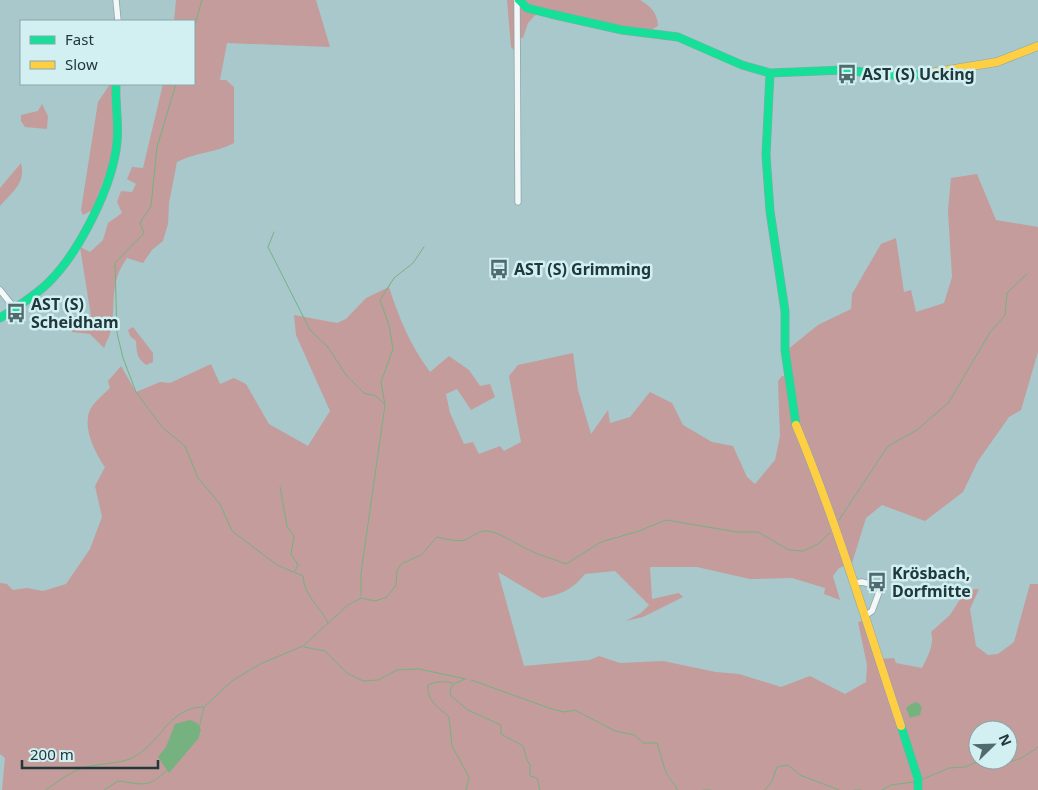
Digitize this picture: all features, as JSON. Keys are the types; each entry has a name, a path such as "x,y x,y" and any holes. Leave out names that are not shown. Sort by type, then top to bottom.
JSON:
{"street":[{"path":"116,0 118,20"},
{"path":"518,0 527,8 551,14 622,30 678,37 742,65 770,72 843,70 903,76 942,73 997,62 1038,46"},
{"path":"518,0 518,202"},
{"path":"770,72 766,155 770,202 785,311 785,350 796,424 813,465 866,616 918,779 918,790"},
{"path":"0,318 30,300 73,256 92,217 110,172 117,142 116,85"},
{"path":"0,290 15,309"},
{"path":"854,583 862,582 881,586 875,607 866,616"}],"shaded area":[{"path":"176,0 316,0 330,47 227,43 220,80 226,80 234,87 234,143 177,162 169,203 168,224 163,241 152,250 143,263 127,258 121,267 115,285 111,330 104,348 90,334 72,332 68,316 91,316 80,247 90,252 103,240 108,223 122,213 117,202 121,191 132,192 136,184 127,179 132,167 143,168 163,85 195,85 195,20 174,20"},
{"path":"507,0 640,0 653,10 658,26 645,33 538,12 528,23 523,38 514,37 514,50 511,47"},
{"path":"109,85 114,85 114,141 108,168 92,210 83,215 81,210 98,102"},
{"path":"42,104 48,116 47,129 25,127 21,121 21,115 38,111"},
{"path":"21,163 22,176 20,181 14,191 0,206 0,188"},
{"path":"977,174 996,220 1038,227 1038,352 1021,410 1009,417 978,461 963,492 925,521 882,505 866,518 852,563 839,568 833,576 840,600 824,594 825,588 792,578 750,579 697,567 650,567 652,599 679,593 683,597 643,617 626,621 641,613 649,605 615,571 585,574 576,584 566,590 542,598 498,572 524,666 590,660 599,656 620,663 663,661 716,672 739,674 781,687 810,676 845,694 866,682 867,665 858,622 866,620 917,790 2,790 5,758 0,754 0,583 7,584 13,590 27,588 43,591 66,584 90,549 102,517 95,486 105,467 90,439 88,415 95,403 110,388 108,381 121,366 136,392 160,382 170,383 211,364 220,384 234,378 246,384 269,424 308,446 330,411 296,335 294,315 337,323 346,319 366,298 389,287 406,331 430,372 449,356 469,370 480,386 490,384 495,397 471,410 457,389 446,394 450,413 464,444 473,442 479,454 500,446 504,451 521,442 509,376 518,365 573,353 578,390 591,434 608,410 610,423 630,417 650,392 672,403 683,425 712,442 733,446 747,477 755,484 775,460 780,436 778,381 782,376 787,377 787,350 818,325 851,309 852,294 881,244 896,238 904,292 911,290 916,312 944,303 952,277 948,210 951,178"},
{"path":"133,327 153,353 153,362 146,365 139,357 136,341 130,336 128,330"},
{"path":"1030,584 1038,584 1038,790 919,790 880,659 894,658 896,663 922,668 931,646 931,632 950,615 966,590 979,589 970,609 976,646 988,655 998,654 1014,642"},
{"path":"917,702 922,707 920,715 910,718 906,708"},
{"path":"190,720 197,723 201,730 198,739 169,773 158,757 166,747 175,724"}],"waterway":[{"path":"195,24 202,0"},
{"path":"176,85 157,147 151,206 140,223 144,233 115,263 117,333 123,358 136,392 162,427 185,446 198,478 220,504 232,531 277,565 303,576 309,595 328,623"},
{"path":"274,232 268,247 310,330 328,347 346,375 364,393 376,396 384,404"},
{"path":"361,596 361,573 385,405 381,382 393,349 389,325 380,300 394,278 413,263 424,247"},
{"path":"839,520 888,446 917,430 949,402 989,334 1005,315 1007,293 1027,274"},
{"path":"280,487 287,526 294,536 291,554 298,565 295,571"},
{"path":"199,728 204,707 232,681 260,664 303,646 348,605 361,598 375,601 387,597 396,585 397,571 401,564 421,555 437,537 462,541 480,532 492,532 524,548 566,564 601,542 639,531 666,520 737,532 758,532 789,550 803,551 818,544 830,533"},
{"path":"304,647 325,651 347,673 363,681 378,680 397,670 419,669 466,679"},
{"path":"465,679 454,684 450,690 451,696 468,710 501,725 501,734 523,746 530,765 530,776 537,778 540,790"},
{"path":"471,680 552,709 564,712 575,710 615,731 634,735 644,743 657,743 666,773 678,790"},
{"path":"453,683 434,683 428,685 428,690 434,703 449,717 452,746 469,777 466,790"},
{"path":"46,790 75,771 134,757 152,743 166,726 182,713 203,707"},
{"path":"1018,759 1038,747"},
{"path":"765,790 772,781 777,767 788,765 800,775 839,790"},
{"path":"923,779 949,768 968,766"},
{"path":"104,790 118,781 140,784 150,783 167,770"},
{"path":"882,790 891,785 914,782"},
{"path":"703,790 711,790"},
{"path":"854,790 861,790"}],"traffic: fast":[{"path":"519,0 527,8 551,14 622,30 678,37 742,65 770,73 843,70 903,76 923,74"},
{"path":"770,73 766,155 770,211 785,311 785,350 796,425"},
{"path":"0,318 32,297 61,269 93,216 109,178 117,142 116,85"},
{"path":"901,726 918,779 918,790"}],"traffic: slow":[{"path":"923,74 997,62 1038,46"},
{"path":"796,425 838,537 901,726"}],"place":[{"name":"AST (S) Ucking","path":"847,74"},
{"name":"AST (S) Grimming","path":"499,269"},
{"name":"AST (S) Scheidham","path":"16,313"},
{"name":"Krösbach, Dorfmitte","path":"877,582"}]}
